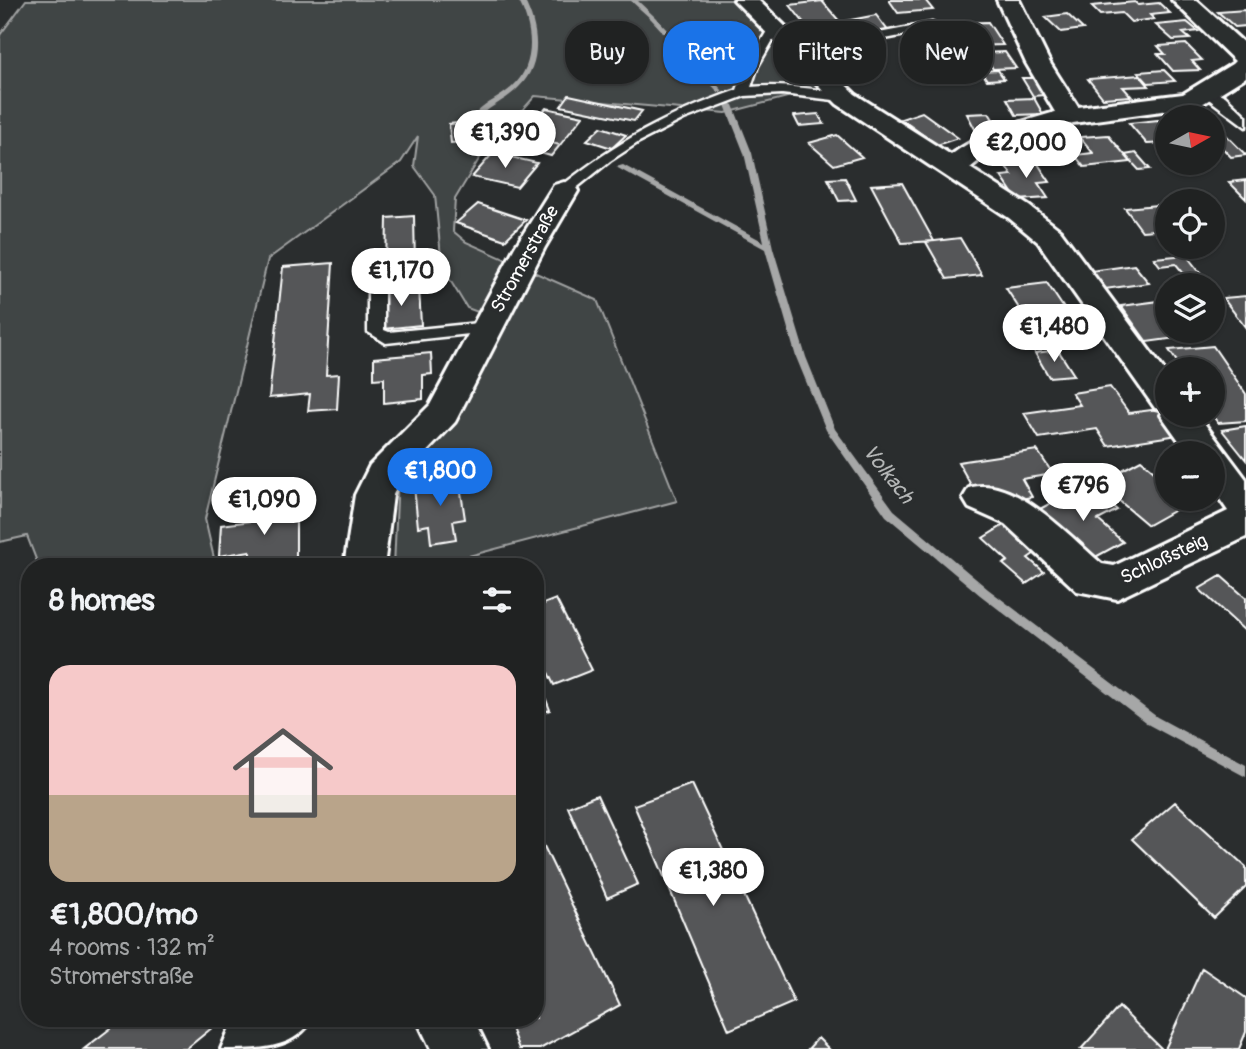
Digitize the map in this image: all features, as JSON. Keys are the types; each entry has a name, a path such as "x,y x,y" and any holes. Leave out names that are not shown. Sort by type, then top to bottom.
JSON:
{"street":[{"path":"745,0 773,27"},
{"path":"1008,0 1038,63 1070,116"},
{"path":"951,169 971,153 1006,136 1070,116 1190,101 1241,69 1246,60 1183,0"},
{"path":"831,84 846,99 1019,212 1049,236 1155,382"},
{"name":"Stromerstraße","path":"365,558 374,495 383,475 443,413 530,247 564,191"},
{"path":"1225,478 1246,507"},
{"name":"Schloßsteig","path":"982,498 1018,514 1091,579 1117,583 1246,520"},
{"path":"248,1049 270,1027"},
{"path":"448,1027 461,1049"}],"lane":[{"path":"743,92 752,66 773,30"},
{"name":"Stromerstraße","path":"564,191 617,150 646,132 710,103 743,92 764,89 846,99"},
{"path":"1206,90 1246,123"},
{"path":"376,283 376,332 386,338 488,327"}],"shaded area":[{"path":"26,0 755,0 776,21 773,21 773,84 837,84 726,113 535,96 479,159 455,199 453,231 466,242 597,300 677,501 461,558 394,558 398,476 497,319 467,308 442,267 435,195 414,166 418,136 401,162 268,259 205,519 214,558 36,558 27,536 0,542 0,35"}],"building":[{"path":"889,0 925,0 933,10 898,13"},
{"path":"822,1 839,21 803,21 790,5"},
{"path":"1135,2 1138,5 1159,3 1170,13 1150,15 1154,19 1131,22 1122,13 1100,15 1091,6"},
{"path":"1245,10 1246,26 1235,27 1218,12"},
{"path":"1067,14 1083,29 1061,32 1045,17"},
{"path":"876,15 881,21 846,21"},
{"path":"1187,22 1198,31 1183,33 1190,39 1173,40 1156,25"},
{"path":"993,30 1003,45 993,45"},
{"path":"1186,44 1202,60 1192,61 1200,70 1173,71 1158,54 1165,54 1158,46"},
{"path":"1005,52 1016,68 993,69 993,53"},
{"path":"993,70 998,70 1004,79 993,80"},
{"path":"1164,70 1175,81 1148,83 1138,72"},
{"path":"1140,75 1149,86 1123,87 1131,96 1103,98 1088,79"},
{"path":"1022,78 1035,78 1045,95 1033,96"},
{"path":"569,95 642,111 634,121 561,106"},
{"path":"1034,98 1043,114 1016,115 1007,99"},
{"path":"546,108 583,116 560,145 522,136"},
{"path":"922,112 958,138 937,145 901,119"},
{"path":"989,113 999,129 976,131 967,114"},
{"path":"818,114 824,124 799,126 794,116"},
{"path":"1155,120 1155,144 1147,144 1129,123"},
{"path":"470,122 472,141 451,143 449,124"},
{"path":"601,127 626,135 612,148 587,140"},
{"path":"1225,134 1246,155 1231,157 1225,151"},
{"path":"837,135 862,157 834,165 809,143"},
{"path":"1108,135 1131,162 1084,167 1075,155 1093,153 1080,137"},
{"path":"544,141 560,145 551,156 536,152"},
{"path":"493,153 537,163 517,187 472,177"},
{"path":"1136,153 1150,169 1139,170 1125,155"},
{"path":"1036,161 1050,182 1038,183 1048,198 1017,200 1001,176 1012,175 1004,164"},
{"path":"845,178 856,200 839,201 828,179"},
{"path":"1246,180 1246,199 1229,182"},
{"path":"902,183 934,241 902,243 871,185"},
{"path":"478,204 526,220 505,240 456,223"},
{"path":"1155,205 1155,230 1142,231 1125,208"},
{"path":"414,216 415,265 386,267 387,218"},
{"path":"960,238 982,275 947,279 926,242"},
{"path":"1154,258 1189,259 1200,273 1183,273 1176,264 1160,266"},
{"path":"333,263 326,375 339,374 337,409 308,411 310,394 269,398 283,267"},
{"path":"1134,265 1149,283 1105,289 1091,271"},
{"path":"1047,283 1073,322 1031,327 1006,288"},
{"path":"419,287 421,325 383,329 382,291"},
{"path":"1246,296 1246,328 1225,301 1225,298"},
{"path":"1155,302 1155,341 1147,342 1121,306"},
{"path":"1213,346 1221,357 1174,357 1169,350"},
{"path":"1058,350 1074,375 1049,377 1035,353"},
{"path":"431,353 432,374 423,375 423,399 384,403 384,378 374,379 374,358"},
{"path":"1225,363 1246,394 1246,421 1225,422"},
{"path":"1110,387 1129,413 1155,410 1155,427 1172,427 1178,435 1108,446 1097,429 1039,438 1024,413 1080,405 1072,393"},
{"path":"1246,426 1246,460 1222,430"},
{"path":"1037,450 1053,474 1022,479 1032,497 1003,502 992,484 972,487 958,462"},
{"path":"1141,460 1155,472 1155,511 1173,511 1148,525 1098,483"},
{"path":"459,479 465,519 453,521 456,539 431,543 429,525 418,527 414,486"},
{"path":"1096,492 1117,510 1098,520 1123,542 1090,560 1036,511 1068,494 1078,502"},
{"path":"296,503 296,558 250,558 250,551 219,556 221,525 251,521 251,510"},
{"path":"1012,520 1044,547 1028,558 1044,572 1026,584 1003,564 1008,561 983,538"},
{"path":"1221,576 1246,598 1246,632 1199,589"},
{"path":"556,599 592,670 554,685 544,664 544,604"},
{"path":"544,694 550,710 544,712"},
{"path":"692,784 794,1002 729,1030 634,805"},
{"path":"597,795 638,884 607,898 568,807"},
{"path":"1175,802 1246,867 1246,887 1214,918 1132,839"},
{"path":"544,846 620,1005 540,1049 519,1049 510,1027 544,1027"},
{"path":"1202,968 1246,998 1246,1032 1239,1049 1165,1049"},
{"path":"1119,1007 1162,1049 1081,1049"},
{"path":"112,1027 213,1027 186,1049 84,1049"},
{"path":"818,1038 829,1049 808,1049"}],"waterway":[{"name":"Volkach","path":"492,129 483,123 480,113 516,87 529,68 532,57 533,32 521,0"},
{"path":"633,0 720,91"},
{"path":"729,105 748,153 769,248"},
{"name":"Volkach","path":"508,136 532,143"},
{"name":"Volkach","path":"620,167 769,248"},
{"name":"Volkach","path":"769,248 801,357 831,430 890,513 984,592 1153,721 1246,771"}]}
